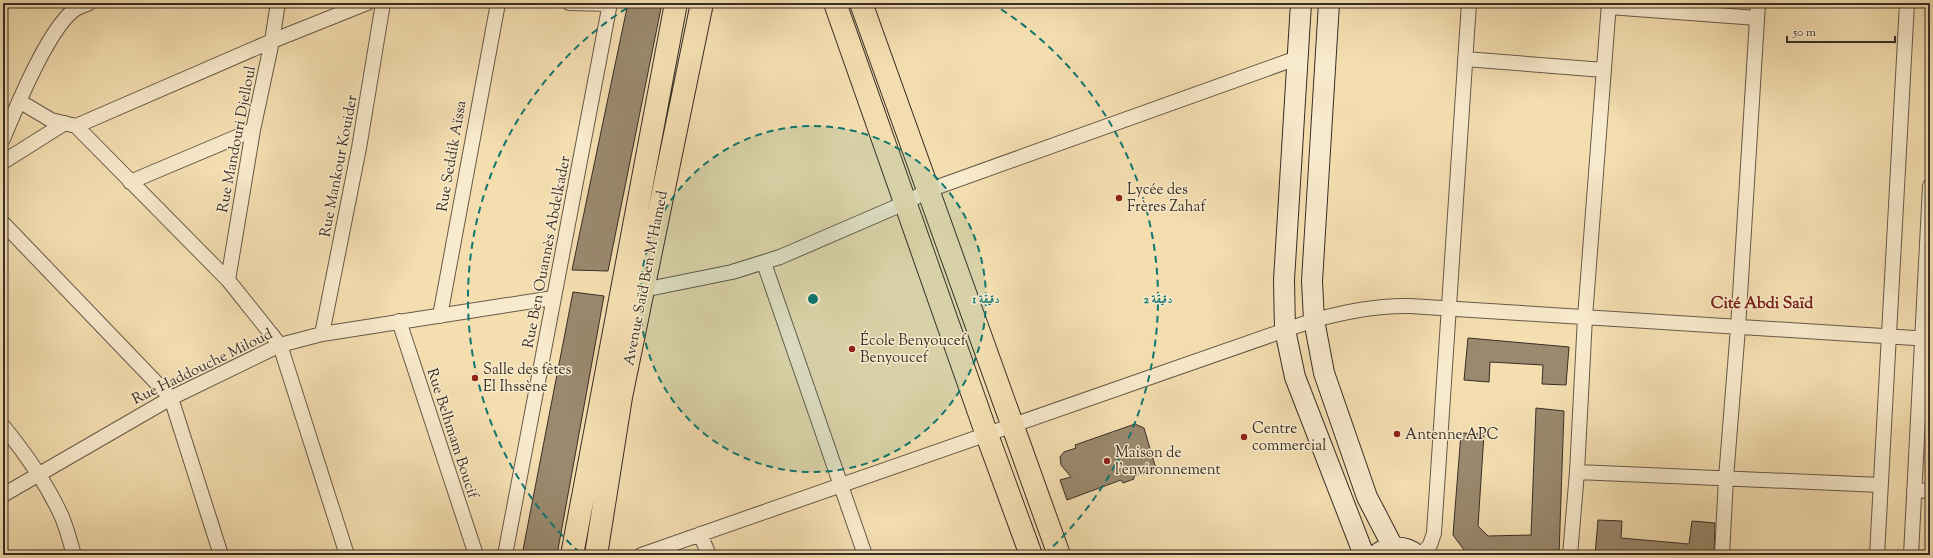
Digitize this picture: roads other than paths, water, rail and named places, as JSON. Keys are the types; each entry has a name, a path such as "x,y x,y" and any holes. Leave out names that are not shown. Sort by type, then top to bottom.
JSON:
{"main road":[{"name":"Avenue Saïd Ben M'Hamed","path":"572,555 676,3"},
{"name":"Avenue Saïd Ben M'Hamed","path":"596,555 621,397 702,3"},
{"path":"835,3 987,435 1031,555"},
{"path":"861,3 1059,555"}],"street":[{"path":"3,139 19,101 47,46 59,27 76,8 89,3"},
{"name":"Rue Mandouri Djelloul","path":"228,280 253,130 272,42 278,3"},
{"path":"3,162 71,125 367,3"},
{"name":"Rue Mankour Kouider","path":"322,334 359,148 383,3"},
{"name":"Rue Seddik Aïssa","path":"440,316 498,3"},
{"path":"569,3 610,3"},
{"name":"Rue Ben Ouannès Abdelkader","path":"505,555 610,3"},
{"path":"1300,3 1284,280 1285,330 1295,377 1364,555"},
{"path":"1329,3 1312,281 1314,320 1318,349 1324,373 1368,497 1385,551 1408,549 1417,555"},
{"path":"1422,555 1430,546 1434,533 1469,3"},
{"path":"1722,555 1758,3"},
{"path":"1877,555 1907,3"},
{"path":"1570,555 1577,472 1585,317 1609,5 1757,18"},
{"path":"643,290 764,263 905,203 929,190 1297,58"},
{"path":"1465,59 1604,70"},
{"path":"19,101 46,117 71,125 228,280 280,345 347,555"},
{"path":"130,182 253,130"},
{"path":"1911,555 1914,490 1926,338 1930,186"},
{"path":"3,223 171,398 221,555"},
{"path":"764,263 865,555"},
{"name":"Rue Haddouche Miloud","path":"3,495 171,398 280,345 322,334 553,298"},
{"path":"641,555 1314,320 1374,307 1398,306 1449,308 1738,328 1926,338"},
{"name":"Rue Belhmam Boucif","path":"399,321 476,555"},
{"path":"3,426 21,448 51,495 62,518 74,555"},
{"path":"1577,472 1881,485"},
{"path":"1914,490 1930,491"},
{"path":"700,534 709,555"}],"place":[{"name":"Lycée des Frères Zahaf","path":"1119,198"},
{"name":"École Benyoucef Benyoucef","path":"852,349"},
{"name":"Salle des fêtes El Ihssène","path":"475,378"},
{"name":"Antenne APC","path":"1397,434"},
{"name":"Centre commercial","path":"1244,437"},
{"name":"Maison de l'environnement","path":"1107,461"}],"district":[{"name":"Cité Abdi Saïd","path":"1762,302"}]}
